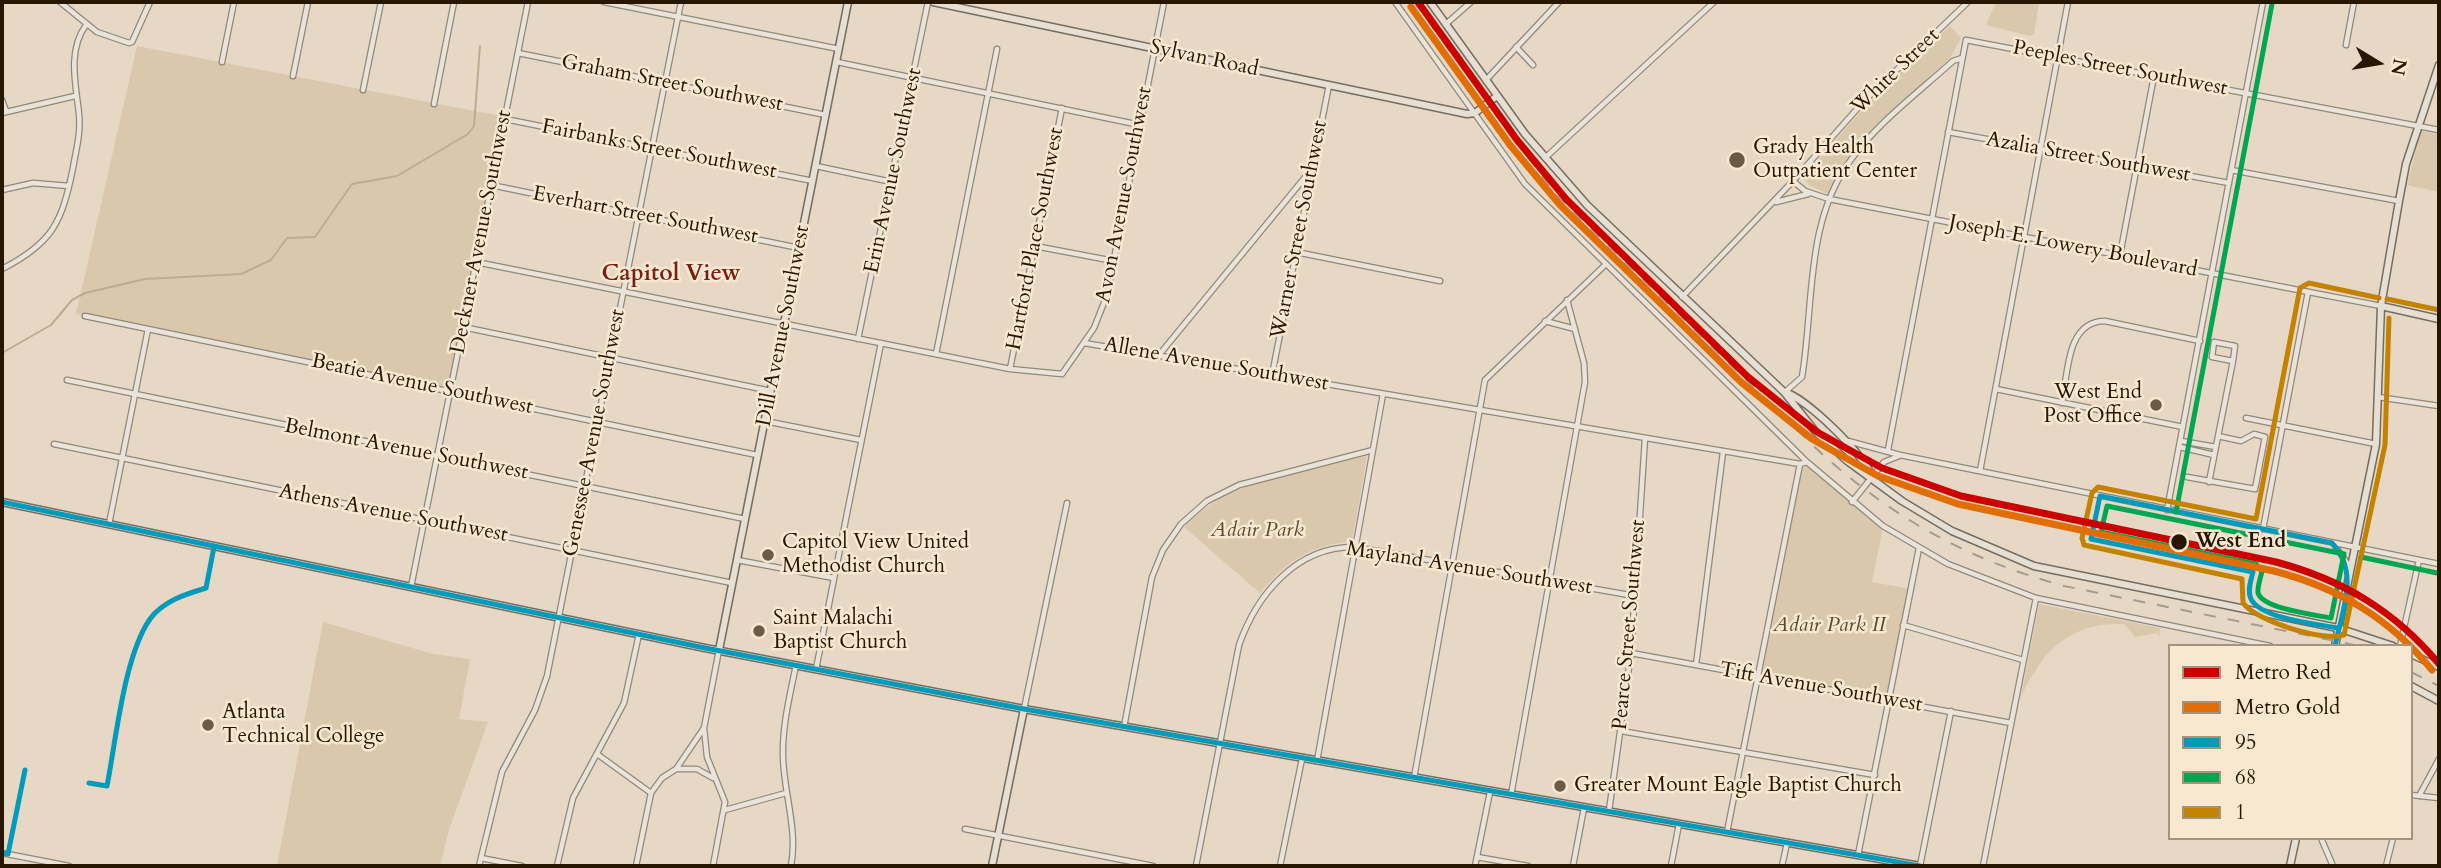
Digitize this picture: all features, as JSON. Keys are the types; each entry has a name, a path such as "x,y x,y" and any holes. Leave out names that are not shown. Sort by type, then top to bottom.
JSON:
{"main road":[{"name":"Dill Avenue Southwest","path":"719,650 848,2"},
{"name":"Sylvan Road","path":"931,2 950,3 1475,114"},
{"path":"1430,2 1544,159 1587,205 1784,392 1815,431 1858,470 1941,526 2034,566 2338,628 2387,644"},
{"path":"2335,644 2375,444 2381,306 2399,201 2418,126 2439,65"},
{"path":"1475,114 1497,96"},
{"name":"Joseph E. Lowery Boulevard","path":"2381,306 2439,319"},
{"path":"1784,392 1800,399 1868,465 1872,477"},
{"path":"2,502 639,634 1024,709 1302,760 1920,866"},
{"path":"2413,655 2439,667"},
{"path":"2413,687 2439,701"},
{"path":"992,866 1024,709"},
{"path":"2290,866 2296,840"}],"street":[{"path":"60,2 86,24 129,43 132,42 150,2"},
{"path":"222,62 234,2"},
{"path":"293,76 308,2"},
{"path":"363,90 381,2"},
{"path":"434,104 454,2"},
{"name":"Deckner Avenue Southwest","path":"411,587 528,2"},
{"path":"604,2 839,49"},
{"name":"Genessee Avenue Southwest","path":"479,866 502,772 543,690 681,2"},
{"name":"Erin Avenue Southwest","path":"858,339 931,2"},
{"name":"Avon Avenue Southwest","path":"1084,343 1103,307 1114,261 1164,2"},
{"path":"1395,2 1525,184 1807,462 1852,502 1919,548 1977,577 2036,598 2260,644"},
{"path":"1446,24 1471,2"},
{"path":"1486,80 1559,2"},
{"path":"1544,159 1713,2"},
{"name":"White Street","path":"1682,297 1772,204 1864,100 1968,2"},
{"path":"1980,471 2068,2"},
{"path":"2168,510 2263,2"},
{"path":"2346,45 2354,2"},
{"path":"2,269 18,260 55,228 64,211 79,130 74,65 81,32 86,24"},
{"name":"Peeples Street Southwest","path":"1962,58 1966,40 2439,130"},
{"path":"1517,47 1533,65"},
{"path":"936,354 997,48"},
{"name":"Graham Street Southwest","path":"518,53 826,115"},
{"path":"1784,392 1802,377 1814,267 1829,199 1842,172 1860,148 1953,61 1962,58 1888,448"},
{"path":"836,62 1140,125"},
{"path":"2120,255 2154,76"},
{"name":"Warner Street Southwest","path":"1272,375 1329,85"},
{"path":"2,100 4,112 75,96"},
{"name":"Hartford Place Southwest","path":"1010,369 1062,108"},
{"name":"Fairbanks Street Southwest","path":"504,119 813,181"},
{"name":"Azalia Street Southwest","path":"1948,132 2229,183"},
{"path":"816,166 892,182"},
{"path":"1158,356 1313,168"},
{"path":"2231,170 2399,201"},
{"name":"Joseph E. Lowery Boulevard","path":"1793,181 1812,194 1829,199 2381,306"},
{"path":"2,190 33,183 69,186"},
{"name":"Everhart Street Southwest","path":"491,185 799,248"},
{"path":"1772,204 1791,196 1812,194"},
{"path":"1035,246 1114,261"},
{"path":"1296,252 1440,281"},
{"name":"Allene Avenue Southwest","path":"476,262 1010,369 1062,374 1084,343 1723,452 1800,464 1807,462"},
{"path":"1413,779 1488,374 1605,265"},
{"path":"2263,529 2308,292"},
{"path":"1510,796 1585,373 1567,300"},
{"name":"Beatie Avenue Southwest","path":"85,316 758,455"},
{"path":"1544,321 1575,329"},
{"path":"2062,402 2075,339 2090,323 2105,321 2200,341"},
{"path":"463,327 771,391"},
{"path":"109,524 148,329"},
{"path":"2209,482 2235,346 2214,342 2212,356 2232,361"},
{"path":"816,669 881,344"},
{"name":"Belmont Avenue Southwest","path":"67,380 746,519"},
{"path":"1996,389 2183,427"},
{"path":"1317,762 1383,394"},
{"path":"2378,397 2439,406"},
{"path":"2246,418 2375,444"},
{"path":"765,421 862,440"},
{"path":"2187,477 2253,491 2265,437 2254,434 2241,441 2218,436"},
{"name":"Pearce Street Southwest","path":"1609,812 1631,653 1645,438"},
{"path":"1842,440 1888,448 1900,455 2439,564"},
{"name":"Athens Avenue Southwest","path":"54,444 733,583"},
{"path":"2180,444 2216,447"},
{"path":"2180,444 2193,449 2197,454 2203,452 2214,455"},
{"path":"1124,727 1152,578 1163,550 1181,524 1207,501 1239,485 1373,450"},
{"path":"1696,665 1723,452"},
{"path":"1852,502 1884,462 1900,455"},
{"path":"1727,832 1800,464"},
{"path":"1024,709 1067,503"},
{"path":"2332,543 2341,549 2350,567"},
{"name":"Mayland Avenue Southwest","path":"1196,866 1239,645 1257,604 1280,579 1306,558 1330,549 1355,547 1635,597"},
{"path":"1858,855 1919,548"},
{"path":"737,560 834,578"},
{"path":"2400,644 2419,560"},
{"path":"1983,866 2036,598"},
{"path":"1903,625 2023,660"},
{"path":"558,866 573,798 624,703 639,634"},
{"path":"713,866 725,810 724,795 707,757 704,728 719,650"},
{"name":"Tift Avenue Southwest","path":"1631,653 2011,723"},
{"path":"791,866 793,834 786,793 783,737 796,665"},
{"path":"1920,866 1951,711"},
{"path":"636,866 651,793 662,778 676,769 704,728"},
{"path":"1621,731 1875,775"},
{"path":"597,754 651,793"},
{"path":"2419,796 2439,759"},
{"path":"1280,866 1302,760"},
{"path":"676,769 697,769 717,781"},
{"path":"1475,866 1490,792"},
{"path":"725,810 786,793"},
{"path":"2413,795 2439,798"},
{"path":"1573,866 1584,808"},
{"path":"1671,866 1679,824"},
{"path":"965,829 1153,866"},
{"path":"2322,840 2333,866"},
{"path":"2386,866 2392,840"},
{"path":"1782,866 1787,842"},
{"path":"2,852 69,866"},
{"path":"1477,857 1528,866"},
{"path":"481,858 522,866"}],"green space":[{"path":"1996,2 2039,2 2034,34 2030,36 1986,25"},
{"path":"1950,26 1961,38 1950,58 1851,154 1828,194 1809,185 1804,180 1806,174 1868,103"},
{"path":"137,46 506,117 448,392 76,314"},
{"path":"2421,131 2439,134 2439,192 2407,185"},
{"name":"Adair Park","path":"1367,456 1352,542 1325,546 1300,557 1269,582 1260,593 1184,527 1202,511 1245,487 1293,472"},
{"name":"Adair Park II","path":"1807,462 1883,526 1872,582 1911,589 1889,700 1757,676 1800,464"},
{"path":"2039,604 2160,628 2159,637 2157,633 2135,637 2124,624 2087,628 2072,634 2059,643 2038,666 2021,697"},
{"path":"323,622 433,654 470,659 459,719 488,722 449,830 440,866 277,866"}],"waterway":[{"path":"2,353 51,325 72,300 85,293 145,279 241,274 271,260 287,238 315,237 352,184 397,176 468,134 474,126 480,46"}],"railway":[{"path":"1414,2 1555,194 1823,455 1879,500 1935,535 1965,550 2064,586 2350,644"},
{"path":"2413,673 2439,686"}],"metro line":[{"name":"Red","path":"1418,2 1517,140 1566,199 1748,377 1817,432 1882,468 1961,496 2300,569 2345,588 2386,613 2439,664"},
{"name":"Gold","path":"1411,7 1510,145 1560,205 1742,383 1812,439 1878,476 1958,504 2298,578 2361,607 2408,644"},
{"name":"Gold","path":"2413,649 2432,670"}],"transit line":[{"name":"68","path":"2176,512 2272,4"},
{"name":"1","path":"2379,298 2309,283 2300,288 2256,519 2098,487 2092,493 2082,538 2084,545 2242,579 2243,603 2261,617 2306,633 2344,635 2385,445 2389,318"},
{"name":"1","path":"2387,299 2439,310"},
{"name":"95","path":"2336,644 2345,606 2347,579 2345,566 2332,543 2100,496 2091,539 2253,572 2249,593 2257,606 2277,616 2338,628"},
{"name":"95","path":"2,502 705,648 1024,709 1920,866"},
{"name":"68","path":"2107,506 2344,554 2331,618 2279,607 2262,599 2258,593 2262,571 2256,564 2101,532 2107,506"},
{"name":"95","path":"89,783 107,786 127,676 141,635 161,607 206,588 214,547"},
{"name":"68","path":"2361,557 2437,573"},
{"name":"95","path":"2,853 8,854 25,770"}],"place":[{"name":"Grady Health Outpatient Center","path":"1737,160"},
{"name":"West End Post Office","path":"2156,405"},
{"name":"West End","path":"2179,542"},
{"name":"Capitol View United Methodist Church","path":"768,555"},
{"name":"Saint Malachi Baptist Church","path":"759,631"},
{"name":"Atlanta Technical College","path":"208,725"},
{"name":"Greater Mount Eagle Baptist Church","path":"1560,786"}],"district":[{"name":"Capitol View","path":"671,275"}]}
